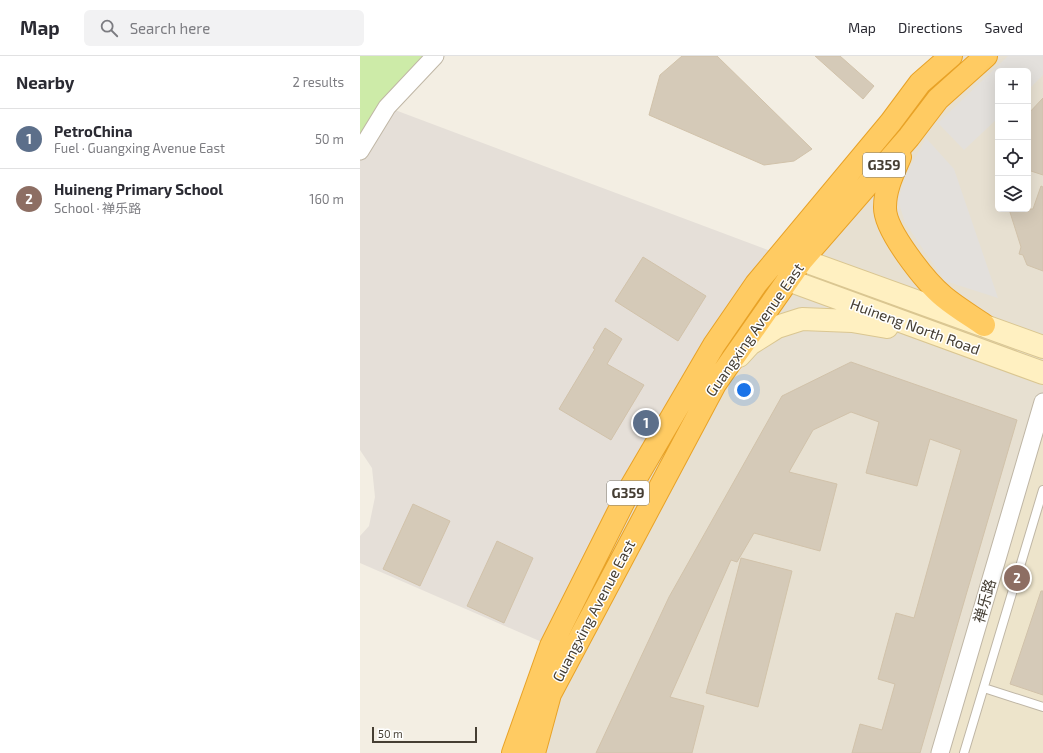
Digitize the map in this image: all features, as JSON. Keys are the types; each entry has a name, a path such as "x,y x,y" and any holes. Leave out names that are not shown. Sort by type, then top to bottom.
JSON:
{"highway":[{"name":"Guangxing Avenue East","path":"513,753 551,646 632,484 714,345 756,284 891,122 920,84 951,56"},
{"name":"Guangxing Avenue East","path":"534,753 550,694 715,384 802,260 909,137 938,99 986,56"},
{"path":"909,137 888,183 884,208 893,232 913,263 943,297 984,325"}],"street":[{"path":"360,151 388,107 435,56"},
{"name":"Huineng North Road","path":"802,260 1043,347"},
{"name":"Huineng North Road","path":"788,280 1043,373"},
{"path":"715,384 750,344 777,327 802,318 852,321 957,342"},
{"name":"禅乐路","path":"940,753 1043,402"}],"lane":[{"path":"964,753 1043,490"},
{"path":"984,688 1043,707"}],"shaded area":[{"path":"951,56 1043,56 1043,753 513,753 536,686 714,345"},
{"path":"1008,56 1043,56 1043,75 1031,87 1031,68 995,68"},
{"path":"995,68 995,121 964,150 938,123"},
{"path":"387,107 781,255 765,273 551,646 360,563 360,536 369,526 375,497 372,468 360,450 360,151"},
{"path":"926,138 954,169 998,298 945,281 905,223 898,200 906,175"},
{"path":"1043,402 1043,753 940,753"}],"green space":[{"path":"360,56 435,56 360,151"}],"building":[{"path":"682,56 717,56 812,149 794,161 764,165 649,115 660,75"},
{"path":"815,56 840,56 874,86 863,99"},
{"path":"1043,98 1043,175 1031,171 1031,111"},
{"path":"1041,186 1043,187 1043,271 1027,265 1023,255 1019,254 1021,247 1010,212 1031,212 1031,209 1033,209"},
{"path":"643,257 706,296 678,341 615,301"},
{"path":"605,328 622,339 607,364 644,385 611,440 559,409 595,349 593,348"},
{"path":"851,362 1017,420 920,753 852,753 860,724 882,730 895,684 878,679 896,613 914,618 961,450 930,439 917,486 866,473 879,422 851,412 813,430 789,472 837,484 820,551 754,533 737,562 731,560 670,697 704,706 692,753 596,753 669,597 782,396"},
{"path":"413,504 450,521 420,586 383,569"},
{"path":"497,541 533,558 504,623 467,606"},
{"path":"741,558 792,571 758,707 706,693"},
{"path":"1041,591 1043,591 1043,695 1010,684"}],"place":[{"name":"PetroChina","path":"646,423"},
{"name":"Huineng Primary School","path":"1017,578"}]}
